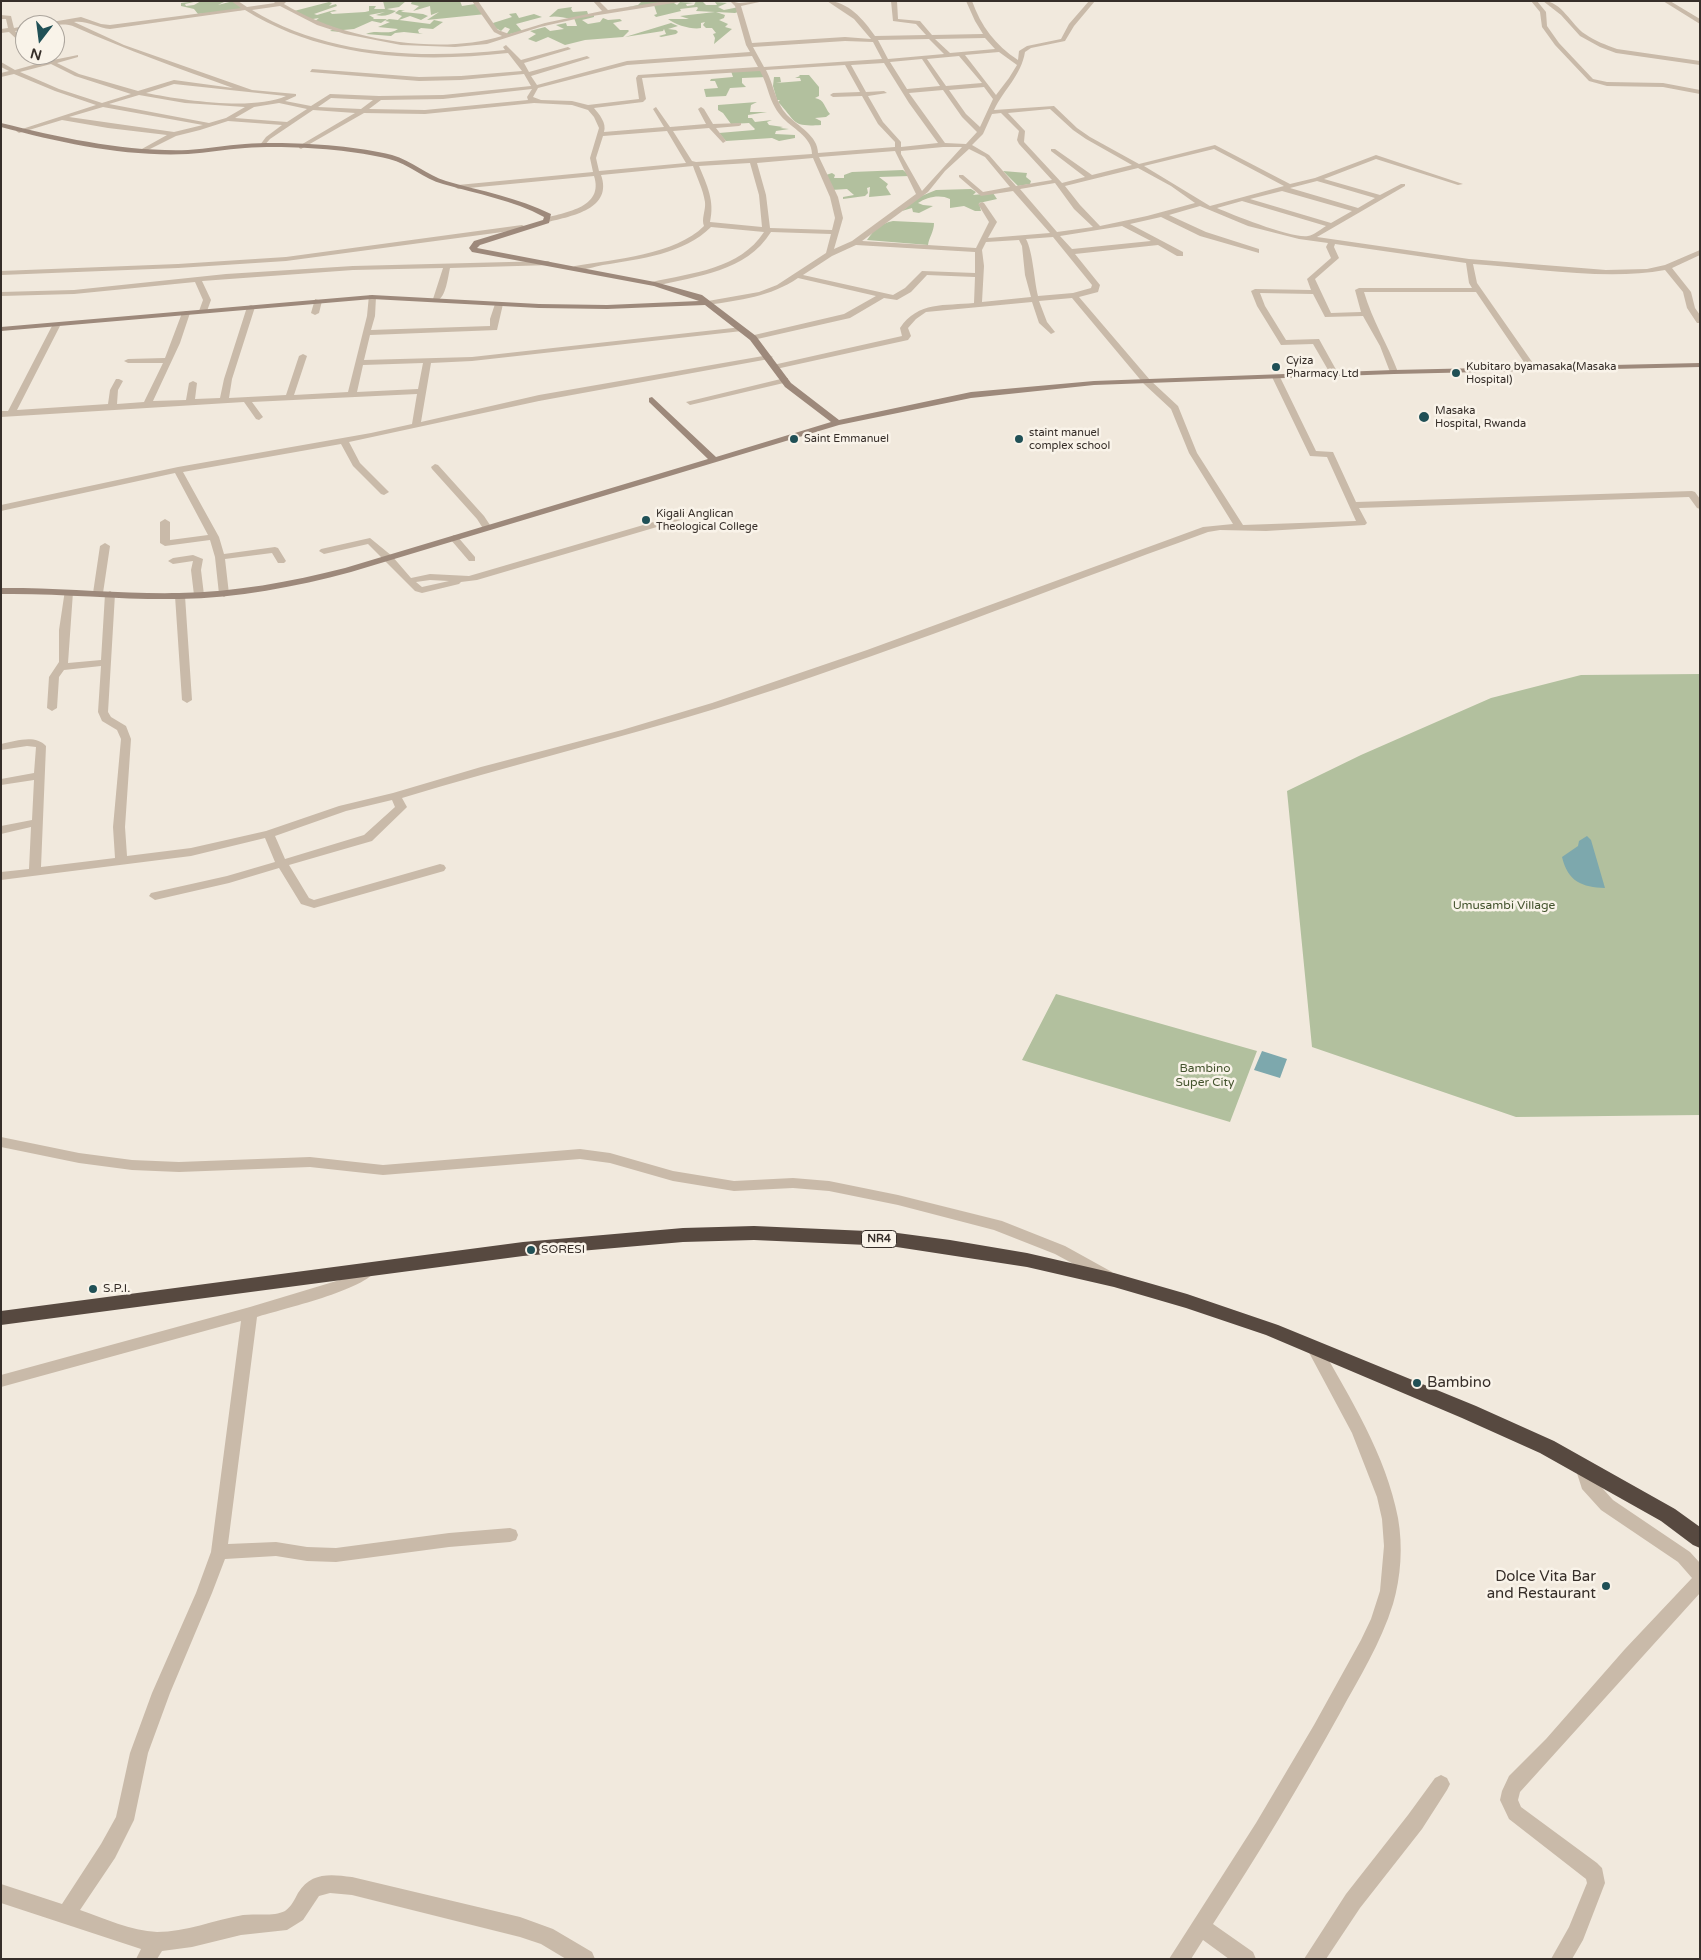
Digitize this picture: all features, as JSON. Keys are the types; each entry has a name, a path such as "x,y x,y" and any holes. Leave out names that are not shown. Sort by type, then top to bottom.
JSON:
{"highway":[{"name":"NR4","path":"1,1318 523,1248 683,1235 754,1234 890,1239 1027,1260 1114,1280 1187,1300 1314,1347 1547,1447 1668,1515 1700,1539"}],"main road":[{"path":"1,125 19,131 96,146 142,151 188,152 263,145 363,153 400,160 428,176 531,207 548,216 548,220 482,240 473,248 482,252 575,268 690,293 708,303 753,338 796,392 837,423"},
{"path":"1,329 56,326 372,297 437,299 499,304 607,307 708,303"},
{"path":"1,591 41,590 180,596 251,592 288,586 389,558 837,423 971,395 1060,385 1394,372 1700,365"},
{"path":"652,400 714,460"}],"street":[{"path":"234,1 274,26 293,33 362,50 433,56 461,56 510,51"},
{"path":"475,1 488,16 494,31 498,34 509,36"},
{"path":"596,1 607,12"},
{"path":"65,21 86,20 100,26 110,27 149,23 280,2 307,19 323,25 388,41 451,46 498,40 546,24 607,12 683,1"},
{"path":"761,1 736,3 749,45 769,81 776,105 784,116 807,136 815,148 815,156 834,197 839,218 829,254"},
{"path":"830,1 843,8 862,23 895,73 904,91 932,133 943,145"},
{"path":"843,8 847,1"},
{"path":"894,1 896,20 918,22 924,27 929,37 949,55"},
{"path":"969,1 977,22 986,36 999,50 1020,64"},
{"path":"708,303 762,294 780,287 829,254 855,243 930,188 939,174 981,132 996,99 1012,79 1020,64 1020,53 1025,49 1063,40 1071,25 1092,1"},
{"path":"1534,1 1543,12 1544,26 1557,44 1591,80 1607,84 1663,85 1700,92"},
{"path":"1546,1 1563,14 1582,35 1602,46 1625,52 1700,63"},
{"path":"1666,1 1700,22"},
{"path":"1,17 10,17 11,30 15,34"},
{"path":"68,21 122,46 251,92"},
{"path":"1,32 15,29"},
{"path":"749,45 860,39 986,36"},
{"path":"498,40 520,62 535,87 535,91 530,97 533,101"},
{"path":"520,62 568,49"},
{"path":"279,103 303,104 313,109 361,112 451,110 533,101 570,102 587,106 643,99 640,76 847,63 999,50"},
{"path":"263,145 268,138 330,96 379,98 449,96 535,87 627,63 753,54"},
{"path":"961,54 996,99"},
{"path":"65,58 76,56"},
{"path":"923,57 946,88 956,107 981,132"},
{"path":"312,71 384,79 475,78 526,73 587,58"},
{"path":"847,63 880,123 898,142 898,154 915,182 920,195"},
{"path":"1,64 14,72 90,101 115,108 178,117 209,126"},
{"path":"1,75 38,65"},
{"path":"57,65 76,74 139,94 191,103 266,106 279,103 294,96 174,82"},
{"path":"19,131 204,74"},
{"path":"904,91 986,85"},
{"path":"833,95 884,93"},
{"path":"449,96 451,110"},
{"path":"301,147 361,112 379,98"},
{"path":"142,151 174,134 209,126 228,119 251,106"},
{"path":"548,220 591,204 600,189 598,174 593,162 602,128 598,119 587,106"},
{"path":"991,112 1052,107 1082,134 1173,185 1200,204 1251,224 1309,239 1469,261 1606,272 1647,271 1667,267 1700,252"},
{"path":"656,109 689,162 695,164"},
{"path":"701,109 723,141"},
{"path":"1003,112 1022,131 1021,143 1059,183 1077,207 1100,229"},
{"path":"62,117 108,126 174,134"},
{"path":"228,119 290,124"},
{"path":"600,134 739,124"},
{"path":"458,186 695,164 968,144 987,156 1016,188 1056,234 1068,252 1097,287 1095,290 1075,295 930,309 920,312 907,323 904,328 907,336 905,338 776,367"},
{"path":"961,176 981,194 1091,178 1215,147 1285,187 1360,211"},
{"path":"1053,150 1091,178"},
{"path":"1209,208 1316,179 1376,157 1460,184"},
{"path":"655,284 726,266 756,248 767,230 764,198 758,171 753,160"},
{"path":"695,164 710,206 710,215 706,222 710,224 767,230 836,232"},
{"path":"1316,179 1383,198"},
{"path":"1309,239 1403,185"},
{"path":"1242,199 1332,226"},
{"path":"978,304 978,250 993,222 982,204"},
{"path":"985,240 1022,238 1100,229 1163,215 1200,204"},
{"path":"1163,215 1203,234 1256,250"},
{"path":"575,268 676,248 702,235 710,224"},
{"path":"1124,224 1180,254"},
{"path":"1,273 221,264 322,255 374,246 522,227"},
{"path":"1022,238 1026,246 1029,260 1029,275 1038,311 1043,323 1051,332"},
{"path":"1332,242 1330,247 1335,258 1326,267 1316,272 1311,279 1316,292 1328,315 1366,314"},
{"path":"855,243 978,250"},
{"path":"1068,252 1157,243"},
{"path":"1469,261 1472,283 1533,369"},
{"path":"1,294 74,292 226,276 353,268 548,263"},
{"path":"221,264 226,276"},
{"path":"437,299 447,266"},
{"path":"1667,267 1687,292 1691,308 1700,321"},
{"path":"798,276 894,298 908,290 925,273 979,275"},
{"path":"198,280 207,300 203,312"},
{"path":"1394,372 1384,346 1366,314 1359,290 1477,290"},
{"path":"1316,292 1255,291 1260,306 1284,343 1316,341 1334,375"},
{"path":"753,338 847,316 883,295"},
{"path":"1075,295 1147,382 1175,408 1193,453 1240,528"},
{"path":"352,393 371,316 372,297"},
{"path":"315,314 318,301"},
{"path":"367,333 494,328 494,319 499,304"},
{"path":"224,401 228,379 252,307"},
{"path":"147,404 168,360 186,313"},
{"path":"11,413 56,326"},
{"path":"359,362 426,361 503,356 742,329"},
{"path":"290,397 302,356"},
{"path":"1,508 178,470 344,442 538,398 769,357"},
{"path":"128,361 168,360"},
{"path":"416,426 426,361"},
{"path":"1,876 191,852 269,834 343,808 396,796 431,784 626,732 698,711 871,652 1206,529 1362,523 1330,454 1313,454 1276,377"},
{"path":"690,402 785,380"},
{"path":"112,407 114,390 119,381"},
{"path":"190,403 193,383"},
{"path":"1,414 147,404 422,391"},
{"path":"247,399 259,417"},
{"path":"344,442 356,464 384,492"},
{"path":"435,467 481,518 487,528"},
{"path":"178,470 214,536 220,557 224,594"},
{"path":"1353,505 1692,494 1700,506"},
{"path":"324,551 370,540 389,558 400,572 418,589 422,590 556,555 698,512"},
{"path":"165,522 165,543 214,536"},
{"path":"454,538 472,559"},
{"path":"98,593 105,546"},
{"path":"220,557 275,550 281,561"},
{"path":"172,561 198,559 196,570 199,595"},
{"path":"52,708 54,677 64,662 64,630 68,592"},
{"path":"110,594 103,712 106,719 122,728 126,739 119,827 121,860"},
{"path":"180,596 187,700"},
{"path":"61,667 105,663"},
{"path":"1,747 26,742 38,743 41,746 36,873"},
{"path":"1,782 41,775"},
{"path":"155,896 228,879 368,838 376,834 379,826 401,807 396,796"},
{"path":"1,830 37,822"},
{"path":"269,834 281,862 305,901 314,904 440,868"},
{"path":"1,1142 79,1158 132,1165 179,1167 310,1162 383,1170 580,1154 610,1158 673,1176 734,1186 793,1183 829,1186 898,1200 997,1225 1060,1250 1114,1280"},
{"path":"1,1381 250,1313 348,1283 370,1269"},
{"path":"66,1914 108,1851 125,1820 139,1753 219,1552 250,1313"},
{"path":"1179,1959 1236,1875 1314,1743 1378,1622 1388,1591 1391,1553 1390,1519 1380,1479 1353,1420 1314,1347"},
{"path":"1583,1467 1588,1484 1607,1505 1684,1557 1700,1574"},
{"path":"219,1552 276,1549 307,1554 336,1555 449,1540 510,1535"},
{"path":"1561,1959 1576,1933 1596,1880 1590,1870 1515,1813 1510,1807 1511,1792 1515,1782 1552,1745 1631,1655 1700,1581"},
{"path":"1314,1959 1353,1901 1415,1822 1441,1784"},
{"path":"1,1893 143,1940 156,1942 170,1941 240,1925 288,1920 296,1915 310,1892 318,1885 352,1886 520,1927 546,1936 585,1959"},
{"path":"1201,1927 1246,1959"},
{"path":"146,1959 156,1942"}],"green space":[{"path":"198,1 185,4 186,6 194,5 201,1 224,2 218,5 233,1 240,5 242,10 198,14 194,9 181,6 181,3"},
{"path":"383,1 406,1 399,7 387,9 396,11 389,15 376,15 385,12 369,15 373,19 387,19 381,23 372,21 354,29 340,32 330,31 335,28 315,21 319,18 307,20 308,18 294,11 329,2 332,3 329,6 336,4 337,6 314,14 317,15 334,10 337,11 330,12 332,14 365,12 369,11 369,6 376,6 374,9 385,9"},
{"path":"412,1 460,1 462,6 475,4 486,14 427,20 439,12 431,15 430,6 413,11 419,6 411,4"},
{"path":"642,1 675,1 674,3 677,5 680,2 694,3 686,4 687,6 694,5 696,1 702,1 706,5 717,5 715,2 727,3 718,7 724,10 739,7 738,12 735,13 716,12 725,15 724,18 719,20 728,24 725,27 732,29 714,44 715,38 713,34 716,33 712,28 706,28 703,25 705,22 701,23 701,28 689,28 668,19 689,19 680,16 715,12 696,11 697,7 680,9 681,11 656,17 654,15 657,14 654,5 628,7 638,5"},
{"path":"572,7 573,12 587,11 588,14 594,14 594,17 582,20 588,24 600,22 603,18 608,20 620,19 622,21 613,23 620,30 629,31 623,37 585,40 565,45 548,37 536,42 528,39 536,34 530,31 545,27 550,31 564,29 556,25 566,23 567,26 577,26 574,18 549,17 558,9"},
{"path":"399,10 428,16 421,20 410,16 399,20 430,24 434,20 443,22 433,29 421,28 418,30 419,33 423,34 404,32 395,33 391,36 366,34 390,32 398,29 378,27 390,22 385,21 389,19 398,20 402,16 395,13"},
{"path":"516,13 519,18 534,14 542,17 516,24 522,31 506,35 510,29 505,27 501,31 494,27 493,23 512,17 509,14"},
{"path":"671,23 678,26 668,29 676,30 678,32 676,34 659,36 666,34 664,29 663,31 625,37"},
{"path":"731,71 764,71 767,77 742,78 742,83 746,87 730,88 726,96 706,97 704,89 718,88 715,81 710,81 711,79 733,77"},
{"path":"799,75 809,75 819,87 819,96 815,98 823,102 830,114 826,117 815,118 821,121 821,125 804,125 795,122 778,102 780,100 777,100 773,86 774,77 780,77 781,82 776,83 801,81 800,78 795,78"},
{"path":"757,102 751,105 750,112 767,112 748,115 748,118 752,118 755,122 772,120 767,122 769,125 789,129 776,131 775,134 795,135 795,138 779,141 772,138 726,141 719,133 755,129 749,123 731,124 723,113 718,110 718,105"},
{"path":"903,170 910,176 879,177 888,184 886,187 891,195 869,197 870,187 867,188 868,193 865,196 843,199 843,197 854,195 847,189 831,190 826,175 832,173 835,175 834,178 844,178 844,175 852,172"},
{"path":"1003,171 1027,173 1026,177 1031,181 1030,184 1018,186"},
{"path":"971,189 976,192 973,195 993,193 997,199 979,203 981,211 975,211 964,206 950,208 950,199 934,197 918,203 933,206 919,213 913,212 912,208 902,211 919,197 936,190"},
{"path":"893,221 934,223 928,245 867,240 878,228 885,223"},
{"name":"Umusambi Village","path":"1700,674 1700,1115 1516,1117 1312,1047 1287,791 1361,755 1491,698 1581,675"},
{"name":"Bambino Super City","path":"1056,994 1257,1051 1230,1122 1022,1060"}],"water":[{"path":"1587,836 1591,840 1605,888 1577,882 1568,872 1562,857 1578,846 1579,841"},
{"path":"1262,1051 1287,1059 1280,1078 1254,1070"}],"place":[{"name":"Cyiza Pharmacy Ltd","path":"1276,367"},
{"name":"Kubitaro byamasaka(Masaka Hospital)","path":"1456,373"},
{"name":"Masaka Hospital, Rwanda","path":"1424,417"},
{"name":"Saint Emmanuel","path":"794,439"},
{"name":"staint manuel complex school","path":"1019,439"},
{"name":"Kigali Anglican Theological College","path":"646,520"},
{"name":"SORESI","path":"531,1250"},
{"name":"S.P.I.","path":"93,1289"},
{"name":"Bambino","path":"1417,1383"},
{"name":"Dolce Vita Bar and Restaurant","path":"1606,1586"}]}
